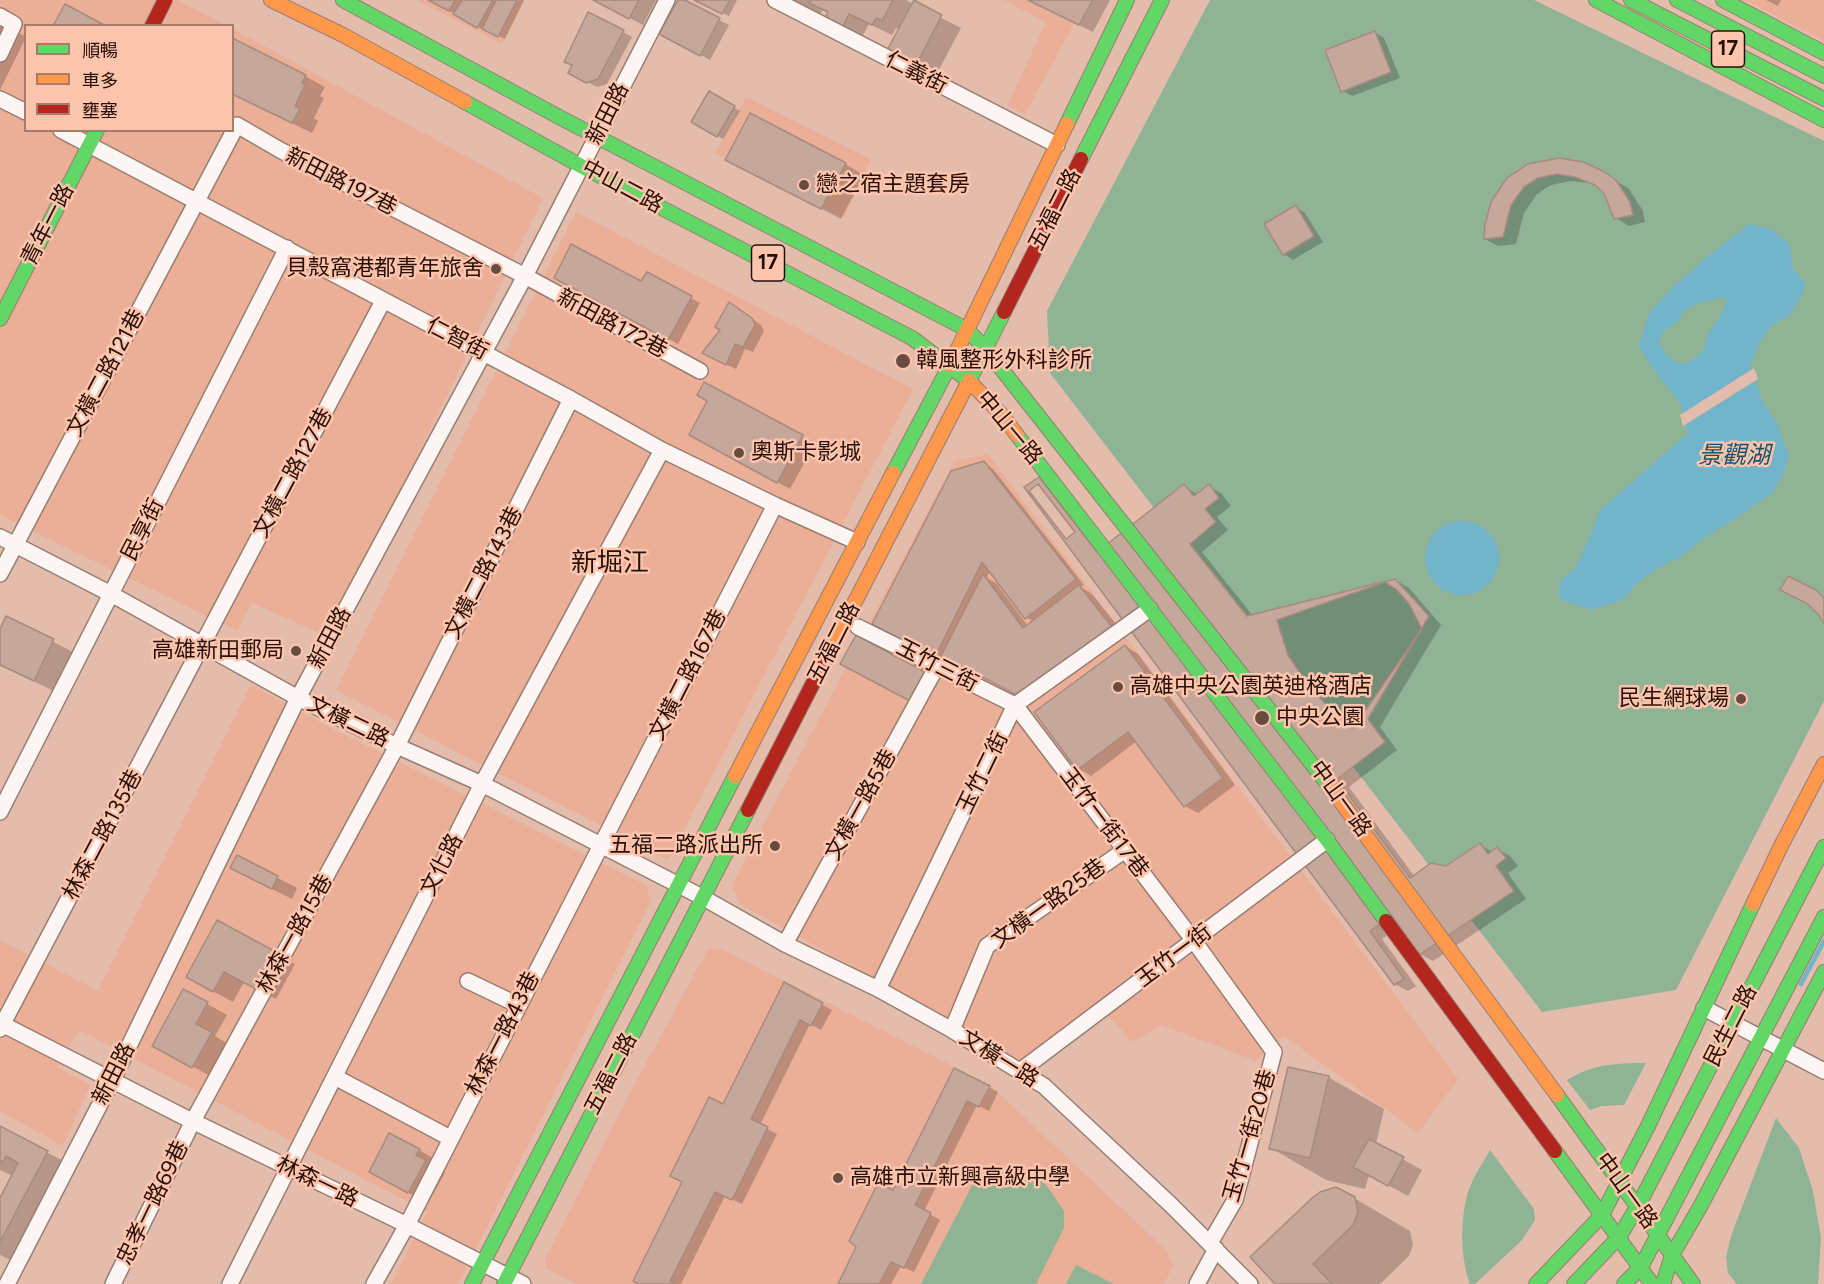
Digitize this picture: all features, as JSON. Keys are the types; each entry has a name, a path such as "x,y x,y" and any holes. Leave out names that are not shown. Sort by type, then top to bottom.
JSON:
{"main road":[{"path":"153,24 165,0"},
{"name":"中山二路","path":"271,0 343,35 581,166 912,338 969,381"},
{"name":"中山二路","path":"343,0 966,329"},
{"name":"五福二路","path":"472,1284 950,365 1127,0"},
{"name":"五福二路","path":"506,1280 969,381 1162,0"},
{"name":"17","path":"1596,0 1824,120"},
{"name":"17","path":"1631,0 1824,99"},
{"name":"17","path":"1677,0 1824,76"},
{"name":"17","path":"1723,0 1824,53"},
{"name":"青年一路","path":"0,319 96,132"},
{"name":"中山一路","path":"966,329 985,348 1305,752 1693,1284"},
{"name":"中山一路","path":"969,381 1001,414 1327,840 1652,1284"},
{"path":"1536,1284 1602,1215 1824,764"},
{"name":"民生二路","path":"1574,1284 1619,1237 1638,1206 1824,847"},
{"name":"民生二路","path":"1624,1284 1641,1267 1824,917"},
{"path":"1663,1284 1672,1255 1824,972"}],"street":[{"name":"新田路","path":"7,1284 112,1081 298,698 525,276 667,0"},
{"name":"仁義街","path":"775,0 1057,145"},
{"path":"0,16 14,24 0,54"},
{"path":"0,99 24,111"},
{"name":"新田路197巷","path":"234,131 237,125 280,150 525,276"},
{"name":"仁智街","path":"65,132 571,399 662,450 856,542"},
{"name":"新田路197巷","path":"197,202 233,132"},
{"name":"文橫二路121巷","path":"0,574 197,202"},
{"name":"民享街","path":"0,812 287,248"},
{"name":"新田路172巷","path":"525,276 700,370"},
{"name":"文橫二路127巷","path":"203,646 383,301"},
{"name":"文橫二路143巷","path":"397,746 571,399"},
{"name":"文化路","path":"230,1284 482,784 662,450"},
{"name":"文橫二路167巷","path":"600,845 775,505"},
{"name":"文橫二路","path":"0,537 111,594 298,698 482,784 702,897"},
{"name":"玉竹二街","path":"878,989 1015,705 1150,609"},
{"name":"玉竹三街","path":"858,627 1015,705"},
{"name":"林森二路135巷","path":"1,1025 203,646"},
{"name":"文橫一路5巷","path":"786,944 937,666"},
{"name":"玉竹一街17巷","path":"1015,705 1194,941"},
{"name":"林森一路15巷","path":"193,1122 397,746"},
{"name":"玉竹一街","path":"1020,1071 1327,840"},
{"name":"林森一路43巷","path":"374,1284 600,845"},
{"name":"文橫一路25巷","path":"952,1030 987,946 1125,850"},
{"name":"文橫一路","path":"702,897 786,944 878,989 952,1030 1044,1086 1250,1284"},
{"name":"玉竹一街20巷","path":"1194,941 1274,1052 1234,1200 1213,1246"},
{"path":"468,981 518,1005"},
{"path":"1704,1008 1824,1071"},
{"name":"林森一路","path":"1,1025 193,1122 483,1263 506,1280 523,1284"},
{"path":"335,1077 450,1138"},
{"name":"忠孝一路69巷","path":"113,1284 193,1122"},
{"path":"1197,1284 1213,1246"}],"shaded area":[{"path":"0,0 177,0 224,24 24,24 24,132 234,132 234,30 543,198 329,637 252,603 237,631 0,515"},
{"path":"416,0 525,0 502,44"},
{"path":"1004,0 1087,0 1025,114 1007,106 1046,22"},
{"path":"1745,0 1824,0 1824,41"},
{"path":"746,97 871,159 844,218 715,153"},
{"path":"576,212 913,389 668,860 336,690"},
{"path":"988,454 1458,1079 1418,1133 1284,1036 1256,1061 1161,1025 1132,1042 1108,1015 1036,1069 740,904 732,885 954,461"},
{"path":"251,685 331,728 646,885 651,901 458,1284 391,1284 427,1212 79,1030 58,1067 90,1085 63,1146 0,1111 0,940 98,991"},
{"name":"高雄市立新興高級中學","path":"708,949 721,949 990,1085 1166,1250 1173,1266 1164,1284 577,1284 547,1269 545,1259 631,1091"}],"green space":[{"name":"中央公園","path":"1210,0 1534,0 1824,141 1824,701 1676,990 1542,1012 1050,373 1047,311"},
{"path":"1625,1063 1646,1063 1624,1105 1601,1106 1590,1110 1567,1080 1595,1068"},
{"path":"1776,1118 1799,1148 1813,1191 1821,1238 1818,1284 1737,1284 1728,1273 1726,1257 1731,1236"},
{"path":"1490,1150 1534,1209 1535,1220 1522,1240 1475,1284 1470,1284 1464,1262 1462,1238 1465,1203 1470,1186"},
{"path":"994,1171 1033,1175 1047,1186 1064,1211 1064,1228 1036,1284 921,1284 976,1178"},
{"path":"1076,1265 1114,1284 1066,1284"}],"water":[{"name":"景觀湖","path":"1749,224 1770,228 1790,245 1792,267 1805,283 1802,295 1790,315 1772,325 1759,344 1750,365 1762,400 1778,426 1789,457 1783,475 1772,493 1734,520 1706,536 1679,558 1662,565 1636,584 1624,599 1592,610 1559,599 1560,581 1577,566 1601,509 1688,433 1680,403 1657,375 1639,346 1649,313 1673,287","holes":["1724,297 1727,300 1700,354 1687,363 1677,362 1669,357 1659,344 1661,334 1678,321 1685,310 1697,304"]},
{"path":"1462,521 1483,527 1493,537 1499,558 1493,579 1483,589 1462,595 1441,589 1431,579 1425,558 1431,537 1441,527"}],"pier":[{"path":"1754,368 1758,379 1683,426 1680,415"}],"building":[{"path":"428,0 455,0 449,11"},
{"path":"462,0 493,0 477,28 453,14"},
{"path":"496,0 517,0 498,37 482,29"},
{"path":"593,0 639,0 629,19"},
{"path":"678,0 685,0 720,18 700,56 659,34"},
{"path":"694,0 730,0 722,14"},
{"path":"811,0 893,0 882,21 876,18 872,25 849,14 842,28 825,18 828,12 809,3"},
{"path":"914,0 942,15 914,69 885,54"},
{"path":"1028,0 1093,0 1079,25"},
{"path":"65,4 102,24 54,24"},
{"path":"588,12 624,30 598,79 586,83 568,73 572,65 564,62"},
{"path":"1375,31 1391,72 1341,92 1325,50"},
{"path":"234,39 306,75 302,83 305,85 295,106 300,109 292,123 234,95"},
{"path":"709,91 735,106 717,137 691,122"},
{"path":"750,113 846,163 821,209 725,160"},
{"path":"1559,158 1583,162 1616,180 1630,202 1633,215 1614,219 1604,193 1595,185 1575,177 1557,174 1538,178 1524,187 1511,205 1503,237 1484,239 1491,202 1507,178 1528,164"},
{"path":"1296,205 1314,236 1283,255 1264,224"},
{"path":"571,244 641,281 647,272 692,296 668,340 554,278"},
{"path":"729,302 752,318 755,325 743,347 735,344 726,365 702,353 720,330 715,327"},
{"path":"704,382 803,435 777,483 689,435 707,401 697,395"},
{"path":"984,461 1076,579 1025,619 982,562 935,657 872,624 951,471"},
{"path":"1039,477 1097,552 1184,484 1194,496 1209,484 1219,498 1205,509 1216,522 1190,544 1247,616 1395,579 1429,616 1368,719 1385,742 1337,779 1410,878 1431,863 1446,866 1480,843 1488,854 1497,847 1506,858 1496,866 1514,891 1419,955 1392,916 1370,931 1404,979 1394,985 1024,487"},
{"path":"1038,484 1075,532 1066,539 1029,491"},
{"path":"983,574 1023,628 1079,585 1112,627 1017,695 941,656"},
{"path":"1788,576 1816,590 1824,598 1824,623 1806,603 1780,590"},
{"path":"1385,582 1397,590 1409,604 1422,629 1353,728 1328,707 1306,682 1288,655 1277,620"},
{"path":"6,616 54,639 34,681 0,665 0,629"},
{"path":"856,635 927,673 912,702 840,664"},
{"path":"1125,645 1223,778 1184,807 1128,732 1077,770 1034,712"},
{"path":"237,855 278,876 272,889 230,868"},
{"path":"217,920 276,952 256,989 224,972 213,992 186,977"},
{"path":"784,982 823,1003 811,1026 800,1020 751,1119 768,1127 732,1200 715,1192 670,1281 676,1284 639,1284 633,1281 682,1182 670,1176 709,1097 723,1104"},
{"path":"183,989 208,1002 196,1024 212,1032 192,1068 152,1046"},
{"path":"1288,1067 1329,1076 1310,1158 1269,1149"},
{"path":"954,1068 990,1086 979,1107 967,1101 915,1205 931,1213 904,1268 891,1262 879,1284 838,1284 856,1247 849,1241 878,1183 893,1190"},
{"path":"0,1126 48,1151 0,1242 0,1198 18,1163 6,1156 3,1162 0,1160"},
{"path":"389,1133 420,1149 416,1155 426,1160 408,1193 369,1172"},
{"path":"1369,1139 1404,1157 1388,1186 1353,1167"},
{"path":"1336,1187 1355,1197 1358,1212 1353,1225 1313,1264 1332,1284 1275,1284 1250,1257 1312,1198 1320,1192"}],"waterway":[{"path":"1801,984 1824,941"}],"traffic: fast":[{"path":"343,0 561,118 966,329 985,348"},
{"path":"1067,124 1127,0"},
{"path":"1081,159 1162,0"},
{"path":"1596,0 1824,120"},
{"path":"1631,0 1824,99"},
{"path":"1677,0 1824,76"},
{"path":"1723,0 1824,53"},
{"path":"465,102 581,166 912,338 969,381 1004,312"},
{"path":"0,319 96,132"},
{"path":"985,348 1330,787"},
{"path":"893,473 950,365"},
{"path":"1017,435 1327,840 1386,921"},
{"path":"472,1284 735,776"},
{"path":"504,1284 748,810"},
{"path":"1574,1284 1619,1237 1638,1206 1824,847"},
{"path":"1536,1284 1602,1215 1648,1126 1753,904"},
{"path":"1624,1284 1641,1267 1824,917"},
{"path":"1663,1284 1672,1255 1700,1207 1824,972"},
{"path":"1557,1095 1693,1284"},
{"path":"1555,1151 1652,1284"}],"traffic: slow":[{"path":"271,0 343,35 465,102"},
{"path":"950,365 1067,124"},
{"path":"828,654 969,381 1001,414 1017,435"},
{"path":"735,776 893,473"},
{"path":"1753,904 1824,764"},
{"path":"1330,787 1557,1095"}],"traffic: jam":[{"path":"153,24 165,0"},
{"path":"1004,312 1081,159"},
{"path":"748,810 828,654"},
{"path":"1386,921 1555,1151"}],"place":[{"name":"戀之宿主題套房","path":"804,185"},
{"name":"貝殼窩港都青年旅舍","path":"496,269"},
{"name":"韓風整形外科診所","path":"903,361"},
{"name":"奧斯卡影城","path":"739,453"},
{"name":"高雄新田郵局","path":"296,651"},
{"name":"高雄中央公園英迪格酒店","path":"1118,687"},
{"name":"民生網球場","path":"1741,699"},
{"name":"中央公園","path":"1262,718"},
{"name":"五福二路派出所","path":"775,846"},
{"name":"高雄市立新興高級中學","path":"838,1178"}],"district":[{"name":"新堀江","path":"610,563"}]}
